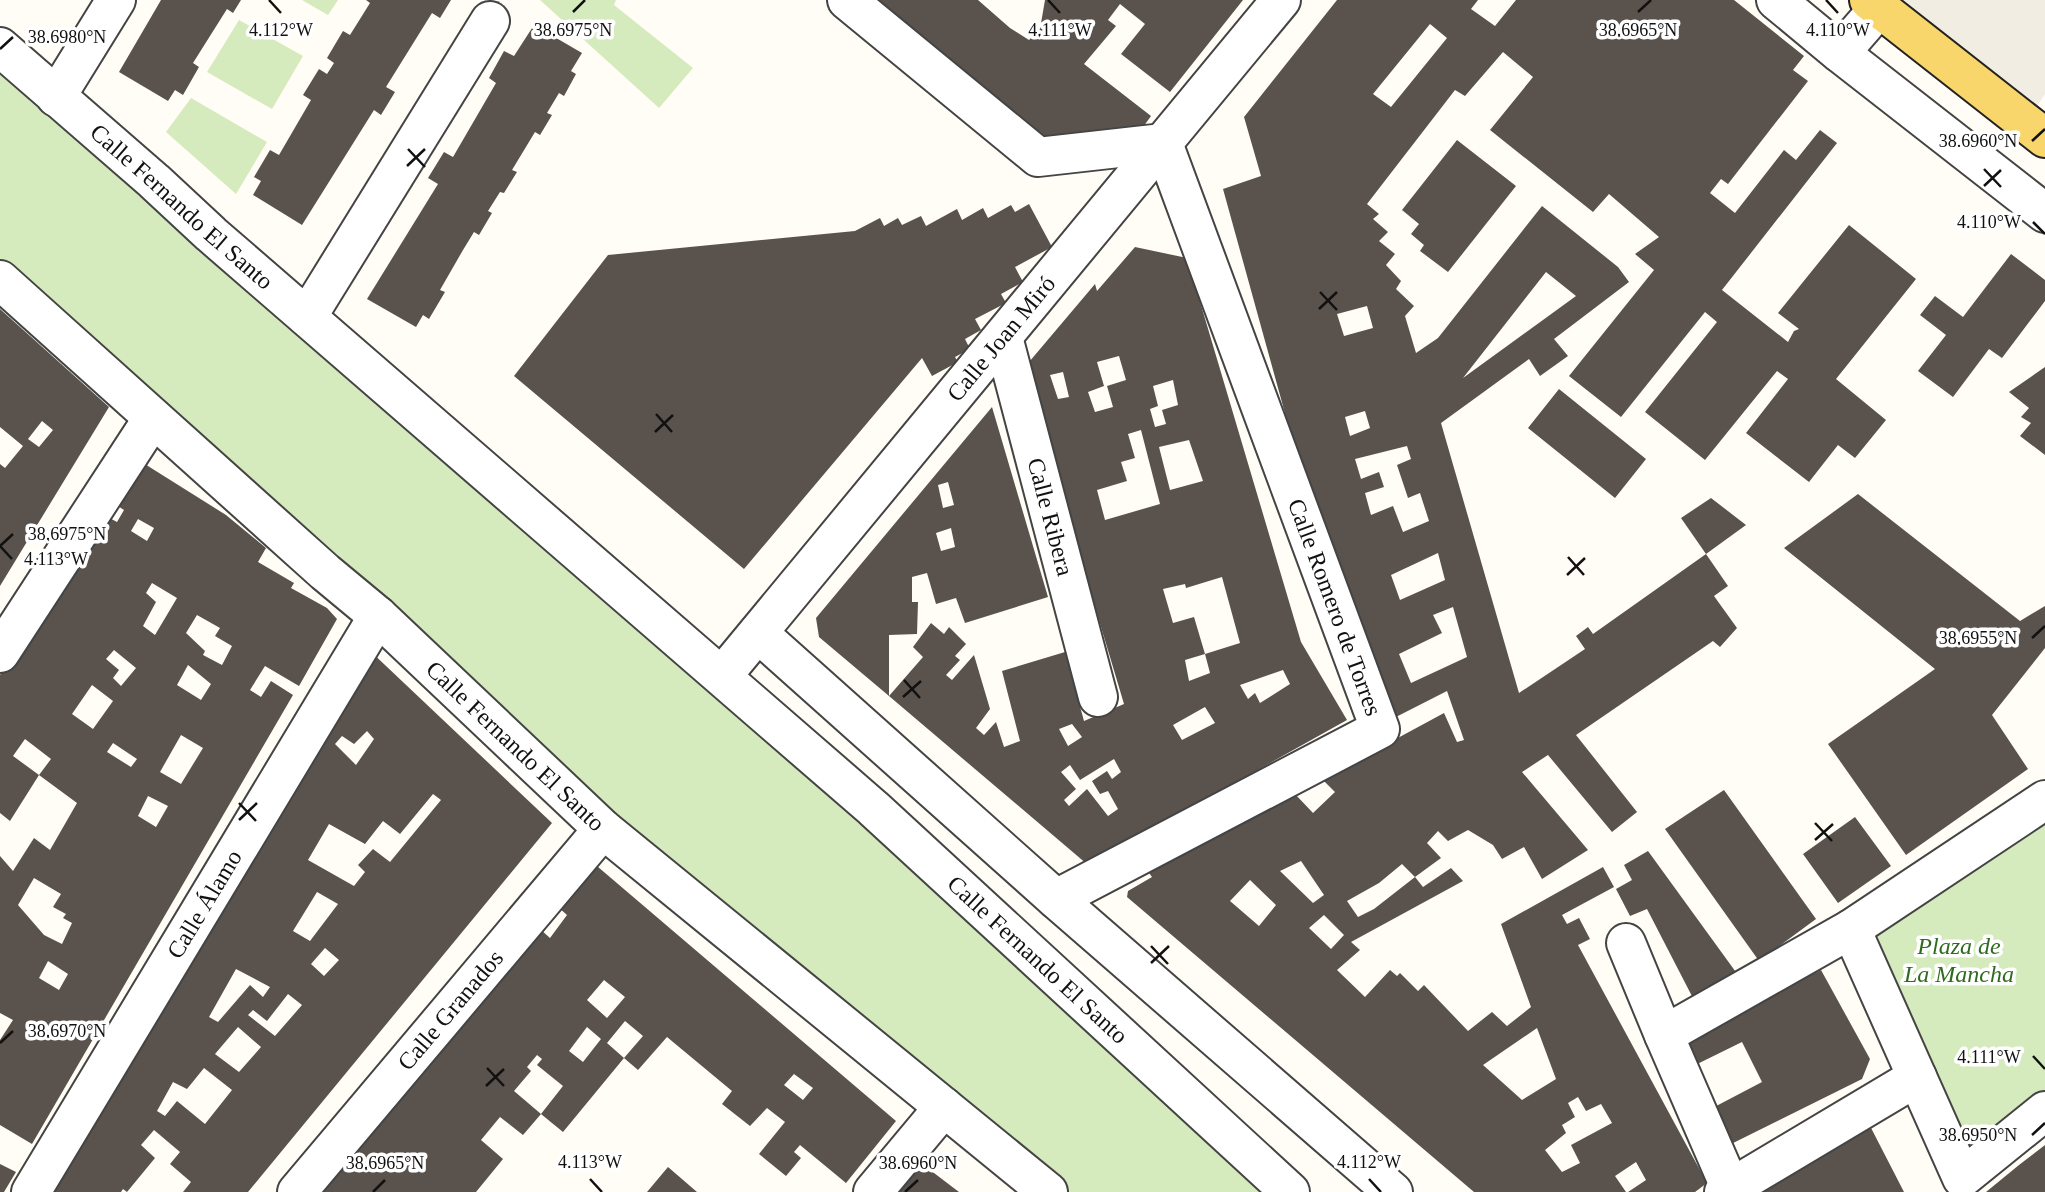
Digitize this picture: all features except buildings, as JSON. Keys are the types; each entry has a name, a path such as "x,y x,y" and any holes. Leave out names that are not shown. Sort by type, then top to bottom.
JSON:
{"main road":[{"path":"1874,4 2045,138"}],"street":[{"path":"56,97 116,0"},
{"path":"847,0 1038,157 1163,143"},
{"name":"Calle Joan Miró","path":"722,677 1281,0"},
{"path":"1776,0 2045,213"},
{"path":"1840,53 1874,4"},
{"path":"307,317 490,21"},
{"name":"Calle Fernando El Santo","path":"0,47 873,808 1290,1192"},
{"name":"Calle Romero de Torres","path":"1056,900 1380,729 1163,143"},
{"name":"Calle Fernando El Santo","path":"0,280 325,572 378,616 603,829 1048,1192"},
{"name":"Calle Ribera","path":"1003,337 1098,697"},
{"path":"0,653 153,418"},
{"name":"Calle Álamo","path":"31,1192 378,616"},
{"path":"758,633 1056,900 1393,1192"},
{"path":"1664,1035 1851,929 2045,800"},
{"name":"Calle Granados","path":"297,1192 603,829"},
{"path":"1851,929 1917,1077 1960,1185 2045,1111"},
{"path":"1626,943 1727,1189 1917,1077"},
{"path":"873,1192 944,1107"}],"green space":[{"path":"302,0 338,0 328,15"},
{"path":"540,0 616,0 614,5 693,68 659,108"},
{"path":"239,20 303,56 272,109 207,72"},
{"path":"0,46 1285,1192 1048,1192 0,299"},
{"path":"191,98 267,142 236,194 166,132"},
{"name":"Plaza de La Mancha","path":"2045,800 2045,1111 1962,1178 1851,929"}],"shaded area":[{"path":"1904,0 2045,0 2045,94 2026,124 1890,17"}]}
